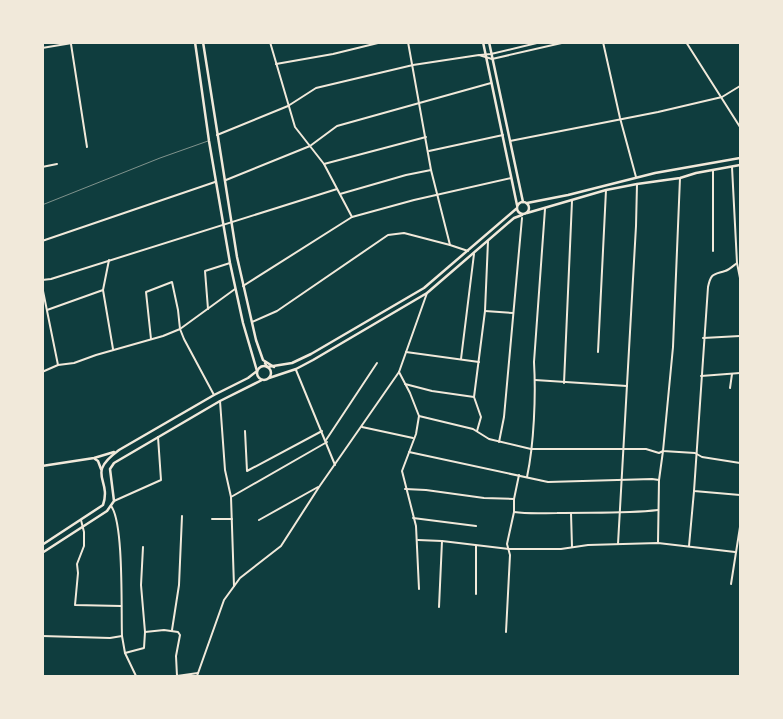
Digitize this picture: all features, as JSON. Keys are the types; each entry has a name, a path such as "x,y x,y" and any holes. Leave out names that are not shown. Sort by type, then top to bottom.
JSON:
{"main road":[{"path":"195,42 209,141 230,263 244,323 258,371 258,378 262,380"},
{"path":"203,42 243,286 256,340 263,360 271,372 269,378"},
{"path":"483,42 518,213 522,216"},
{"path":"489,42 522,202"},
{"path":"522,202 527,203 568,195 636,177 740,158"},
{"path":"42,553 107,511 111,506 114,501 111,465 220,401 262,380 296,369 427,292 474,254 514,218 606,190 680,178 740,165"},
{"path":"101,471 104,462 119,450 250,376 262,366 274,367 292,363 311,354 424,288 522,202"},
{"path":"527,203 529,209 527,213"},
{"path":"263,360 274,367"},
{"path":"250,376 256,363"},
{"path":"42,466 94,458 119,450"},
{"path":"42,545 100,508 104,503 101,471 98,461 94,458"}],"street":[{"path":"270,42 295,127 324,164 352,217"},
{"path":"276,64 334,54 382,42"},
{"path":"408,42 431,170 450,245"},
{"path":"486,57 491,54 541,42"},
{"path":"217,135 288,106 316,88 413,65 479,55 492,59 566,42"},
{"path":"603,42 620,118 636,177"},
{"path":"686,42 740,127"},
{"path":"42,48 77,43"},
{"path":"71,44 87,147"},
{"path":"225,180 310,146 337,126 491,83"},
{"path":"509,141 658,112 722,97 740,86"},
{"path":"429,152 503,135"},
{"path":"324,164 426,137"},
{"path":"42,167 57,164"},
{"path":"732,167 736,264 740,278"},
{"path":"340,194 406,175 431,170"},
{"path":"712,251 713,170"},
{"path":"243,286 352,217 381,208 511,178"},
{"path":"658,543 659,480 673,347 680,178"},
{"path":"42,241 216,182"},
{"path":"618,544 637,184"},
{"path":"42,280 51,279 337,189"},
{"path":"598,352 606,190"},
{"path":"564,383 572,201"},
{"path":"527,477 531,449 535,380 534,362 545,209"},
{"path":"499,442 504,417 522,216"},
{"path":"252,322 277,311 388,235 404,234 468,251"},
{"path":"477,432 481,417 474,396 485,311 488,241"},
{"path":"461,359 474,254"},
{"path":"109,260 103,290 113,350"},
{"path":"208,309 205,271 230,263"},
{"path":"689,546 703,338 710,278 736,264"},
{"path":"151,339 146,292 172,282 180,329 214,395"},
{"path":"42,286 58,365"},
{"path":"42,372 58,365 74,363 180,329 236,289"},
{"path":"47,310 103,290"},
{"path":"145,632 172,630 178,632 180,634 176,656 177,676 197,675 224,600 240,578 282,546 319,487 399,372 427,292"},
{"path":"485,311 513,313"},
{"path":"703,338 740,336"},
{"path":"406,352 479,362"},
{"path":"231,497 326,441 377,363"},
{"path":"296,369 335,465"},
{"path":"399,372 419,416 418,426 402,471 418,540 419,589"},
{"path":"701,376 740,373"},
{"path":"730,388 732,374"},
{"path":"535,380 627,386"},
{"path":"405,384 432,391 474,396"},
{"path":"220,401 226,470 231,497 234,587"},
{"path":"419,416 473,429 489,439 531,449 646,449 659,453 663,451 695,453 702,457 740,463"},
{"path":"362,427 414,438"},
{"path":"245,431 247,472 322,431"},
{"path":"114,501 161,480 158,437"},
{"path":"409,452 548,482 659,480"},
{"path":"506,632 510,554 507,544 519,475"},
{"path":"259,520 319,487"},
{"path":"405,488 484,498 514,499"},
{"path":"694,491 740,495"},
{"path":"111,506 116,518 121,559 122,636 125,653 136,676"},
{"path":"514,512 530,514 658,510"},
{"path":"571,513 572,547"},
{"path":"172,630 179,585 182,516"},
{"path":"413,518 476,526"},
{"path":"212,519 232,519"},
{"path":"81,520 84,546 77,564 75,605 121,606"},
{"path":"731,584 735,552 739,544 740,527"},
{"path":"418,540 509,549 658,543 735,552"},
{"path":"439,607 442,541"},
{"path":"476,546 476,594"},
{"path":"125,653 144,648 143,547"},
{"path":"42,636 110,638 122,636"}],"lane":[{"path":"42,205 209,141"}]}
